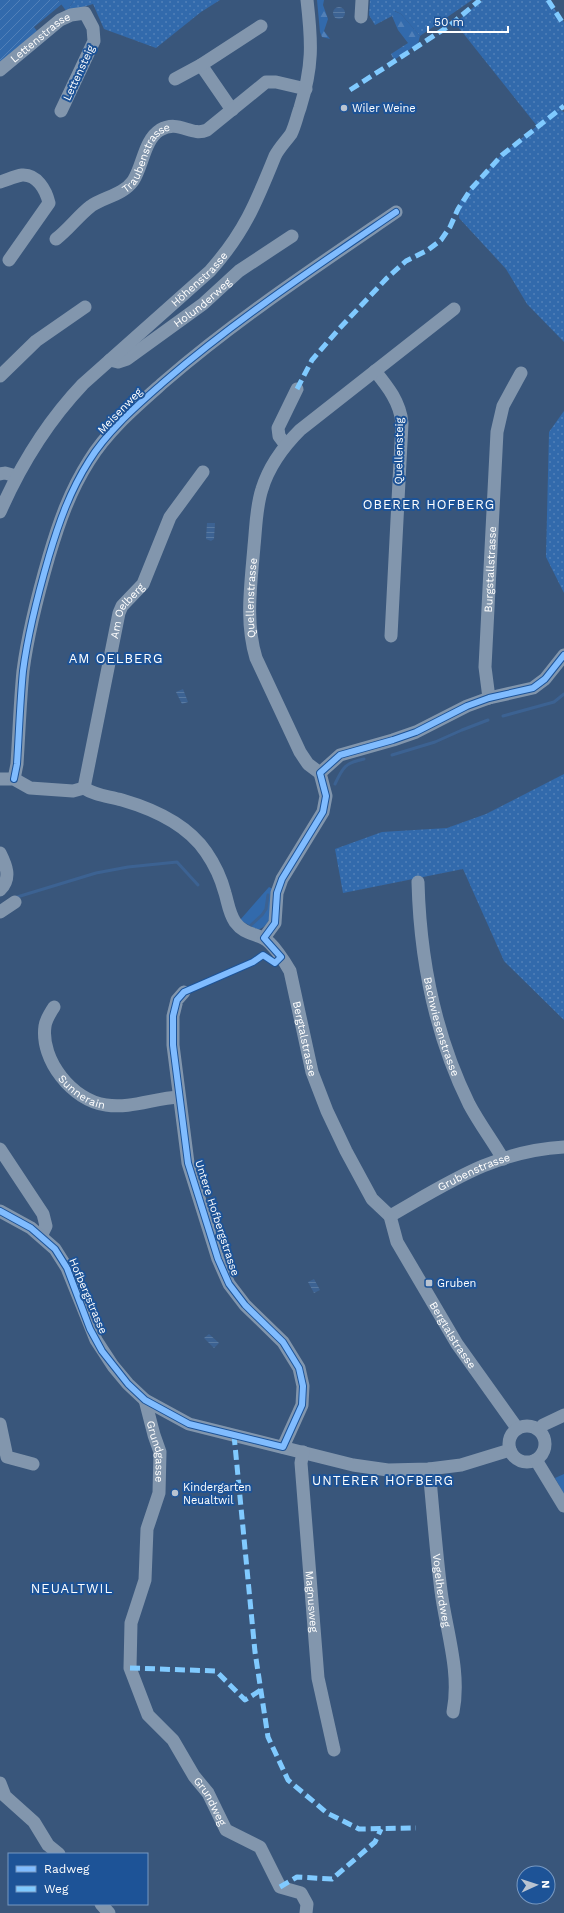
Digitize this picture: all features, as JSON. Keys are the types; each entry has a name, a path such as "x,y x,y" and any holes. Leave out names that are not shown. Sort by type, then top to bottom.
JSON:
{"street":[{"name":"Höhenstrasse","path":"0,512 16,476 64,405 83,384 210,272 226,253 244,227 260,196 276,154 291,133 306,89 311,62 311,31 307,0"},
{"path":"361,17 362,0"},
{"name":"Lettenstrasse","path":"0,70 60,20 71,15 85,13"},
{"name":"Lettensteig","path":"61,111 94,41 93,28 85,13"},
{"path":"175,79 201,65 261,26"},
{"path":"201,65 232,110"},
{"name":"Traubenstrasse","path":"56,239 90,207 120,192 132,181 152,139 156,134 172,126 203,132 266,82 276,82 306,89"},
{"path":"0,182 22,175 36,179 47,195 48,203 9,260"},
{"name":"Meisenweg","path":"14,779 17,764 23,670 31,625 62,513 75,485 90,459 112,431 136,407 193,357 243,319 396,212"},
{"name":"Holunderweg","path":"110,360 118,362 127,360 203,304 240,271 292,236"},
{"path":"0,376 36,341 85,307"},
{"name":"Quellenstrasse","path":"320,773 308,764 300,752 256,658 252,643 249,624 257,512 262,489 273,464 285,444 300,430 454,309"},
{"name":"Quellensteig","path":"375,371 395,398 400,410 402,423 391,636"},
{"name":"Burgstallstrasse","path":"489,698 485,667 497,432 503,406 521,374"},
{"path":"285,444 279,436 278,428 298,389"},
{"name":"Am Oelberg","path":"84,788 119,613 122,606 143,584 170,517 203,472"},
{"path":"0,474 5,473 16,476"},
{"path":"264,938 275,923 277,893 282,879 323,812 326,796 320,773 340,755 416,732 467,706 489,698 521,692 540,685 564,655"},
{"path":"0,779 14,779 30,788 73,791 84,788"},
{"name":"Bergtalstrasse","path":"84,788 97,795 122,800 151,811 169,819 192,835 205,850 217,869 229,910 235,922 252,935 264,938 281,957 290,971 312,1072 327,1111 372,1199 390,1216 394,1235 457,1344 517,1428"},
{"path":"0,852 6,868 7,878 0,890"},
{"name":"Bachwiesenstrasse","path":"418,882 422,944 432,1001 440,1028 469,1103 502,1159"},
{"path":"0,912 15,902"},
{"name":"Untere Hofbergstrasse","path":"184,992 177,1000 173,1016 172,1045 188,1163 218,1259 229,1284 245,1305 283,1342 299,1368 304,1386 302,1405 283,1447"},
{"name":"Sunnerain","path":"54,1007 46,1019 46,1046 61,1076 83,1096 98,1104 119,1106 164,1097 179,1097"},
{"name":"Grubenstrasse","path":"390,1216 455,1179 502,1159 539,1150 564,1147"},
{"path":"0,1149 43,1214 46,1226 41,1236"},
{"name":"Hofbergstrasse","path":"0,1211 41,1236 55,1249 67,1268 90,1329 102,1351 128,1384 145,1400 189,1424 371,1468 388,1470 429,1470 470,1463 510,1450"},
{"name":"Grundgasse","path":"130,1668 131,1623 145,1580 147,1529 159,1493 160,1452 145,1400"},
{"path":"539,1430 564,1415"},
{"path":"0,1424 4,1462 33,1464"},
{"path":"528,1425 539,1430 543,1434 545,1445 541,1456 531,1462 521,1461 516,1458 510,1450 510,1438 517,1428 528,1425"},
{"name":"Magnusweg","path":"303,1452 301,1463 314,1642 318,1678 334,1750"},
{"path":"536,1460 564,1506"},
{"name":"Vogelherdweg","path":"429,1470 441,1591 453,1663 455,1700 453,1712"},
{"name":"Grundweg","path":"130,1668 148,1715 173,1740 194,1776 208,1793 226,1830 260,1847 280,1886 301,1893 307,1904 306,1913"},
{"path":"0,1783 5,1796 34,1822 48,1845 58,1853"},
{"path":"102,1905 109,1913"}],"green space":[{"path":"0,0 58,0 62,4 34,27 39,34 0,67"},
{"path":"58,0 74,0 67,12"},
{"path":"74,0 220,0 201,12 156,48 104,29 93,4 67,12"},
{"path":"317,0 324,0 323,5 328,19 324,31 330,39 322,37 320,32"},
{"path":"370,0 472,0 420,36 401,14 395,11 392,16 375,25 369,15"},
{"path":"482,0 548,0 564,22 564,104 560,110 564,112 564,342 527,304 506,269 459,218 460,201 502,154 537,126 455,23"},
{"path":"394,11 401,14 420,36 418,44 394,60 391,54 408,43 398,30 392,16"},
{"path":"564,411 564,593 546,557 549,432"},
{"path":"564,774 564,1020 504,961 463,869 343,893 335,849 382,832 447,828 486,814"},
{"path":"269,887 273,889 272,913 267,923 258,930 240,920"},
{"path":"564,1474 564,1494 555,1478"}],"shaded area":[{"path":"339,7 343,9 345,13 343,17 339,19 335,17 333,13 335,9"},
{"path":"207,523 215,523 214,539 211,541 206,539"},
{"path":"183,689 188,702 182,704 176,692"},
{"path":"314,1279 320,1290 314,1293 308,1282"},
{"path":"209,1334 219,1343 214,1348 204,1338"}],"waterway":[{"path":"503,716 554,702 564,694"},
{"path":"392,755 435,742 488,720"},
{"path":"335,784 340,773 345,767 353,762 364,759"},
{"path":"17,897 96,873 128,867 177,862 198,885"},
{"path":"251,925 266,909 268,895"}],"marked path":[{"path":"350,90 449,26 480,0"},
{"path":"548,0 564,25"},
{"path":"297,389 312,360 387,278 406,261 428,250 441,240 471,189 502,155 564,106"},
{"path":"234,1435 255,1652 268,1737 288,1780 327,1813 359,1829 416,1828"},
{"path":"130,1668 216,1671 245,1700 261,1690"},
{"path":"280,1887 297,1877 332,1879 375,1842 381,1829"}],"cycle path":[{"path":"14,779 17,764 23,671 37,599 61,519 76,484 89,461 114,428 192,358 278,294 396,212"},
{"path":"0,1211 31,1228 55,1249 67,1268 90,1329 102,1351 128,1384 145,1400 189,1424 283,1447 302,1405 303,1386 299,1368 283,1342 245,1305 229,1284 218,1259 188,1163 173,1045 173,1016 177,1000 184,992 253,962 263,955 275,963 281,957 264,938 275,923 277,893 282,879 323,812 326,796 320,773 340,755 416,732 467,706 489,698 533,688 545,679 564,655"}],"place":[{"name":"Wiler Weine","path":"344,108"},
{"name":"Gruben","path":"429,1283"},
{"name":"Kindergarten Neualtwil","path":"175,1493"}],"district":[{"name":"OBERER HOFBERG","path":"429,504"},
{"name":"AM OELBERG","path":"116,658"},
{"name":"UNTERER HOFBERG","path":"383,1480"},
{"name":"NEUALTWIL","path":"72,1588"}]}
